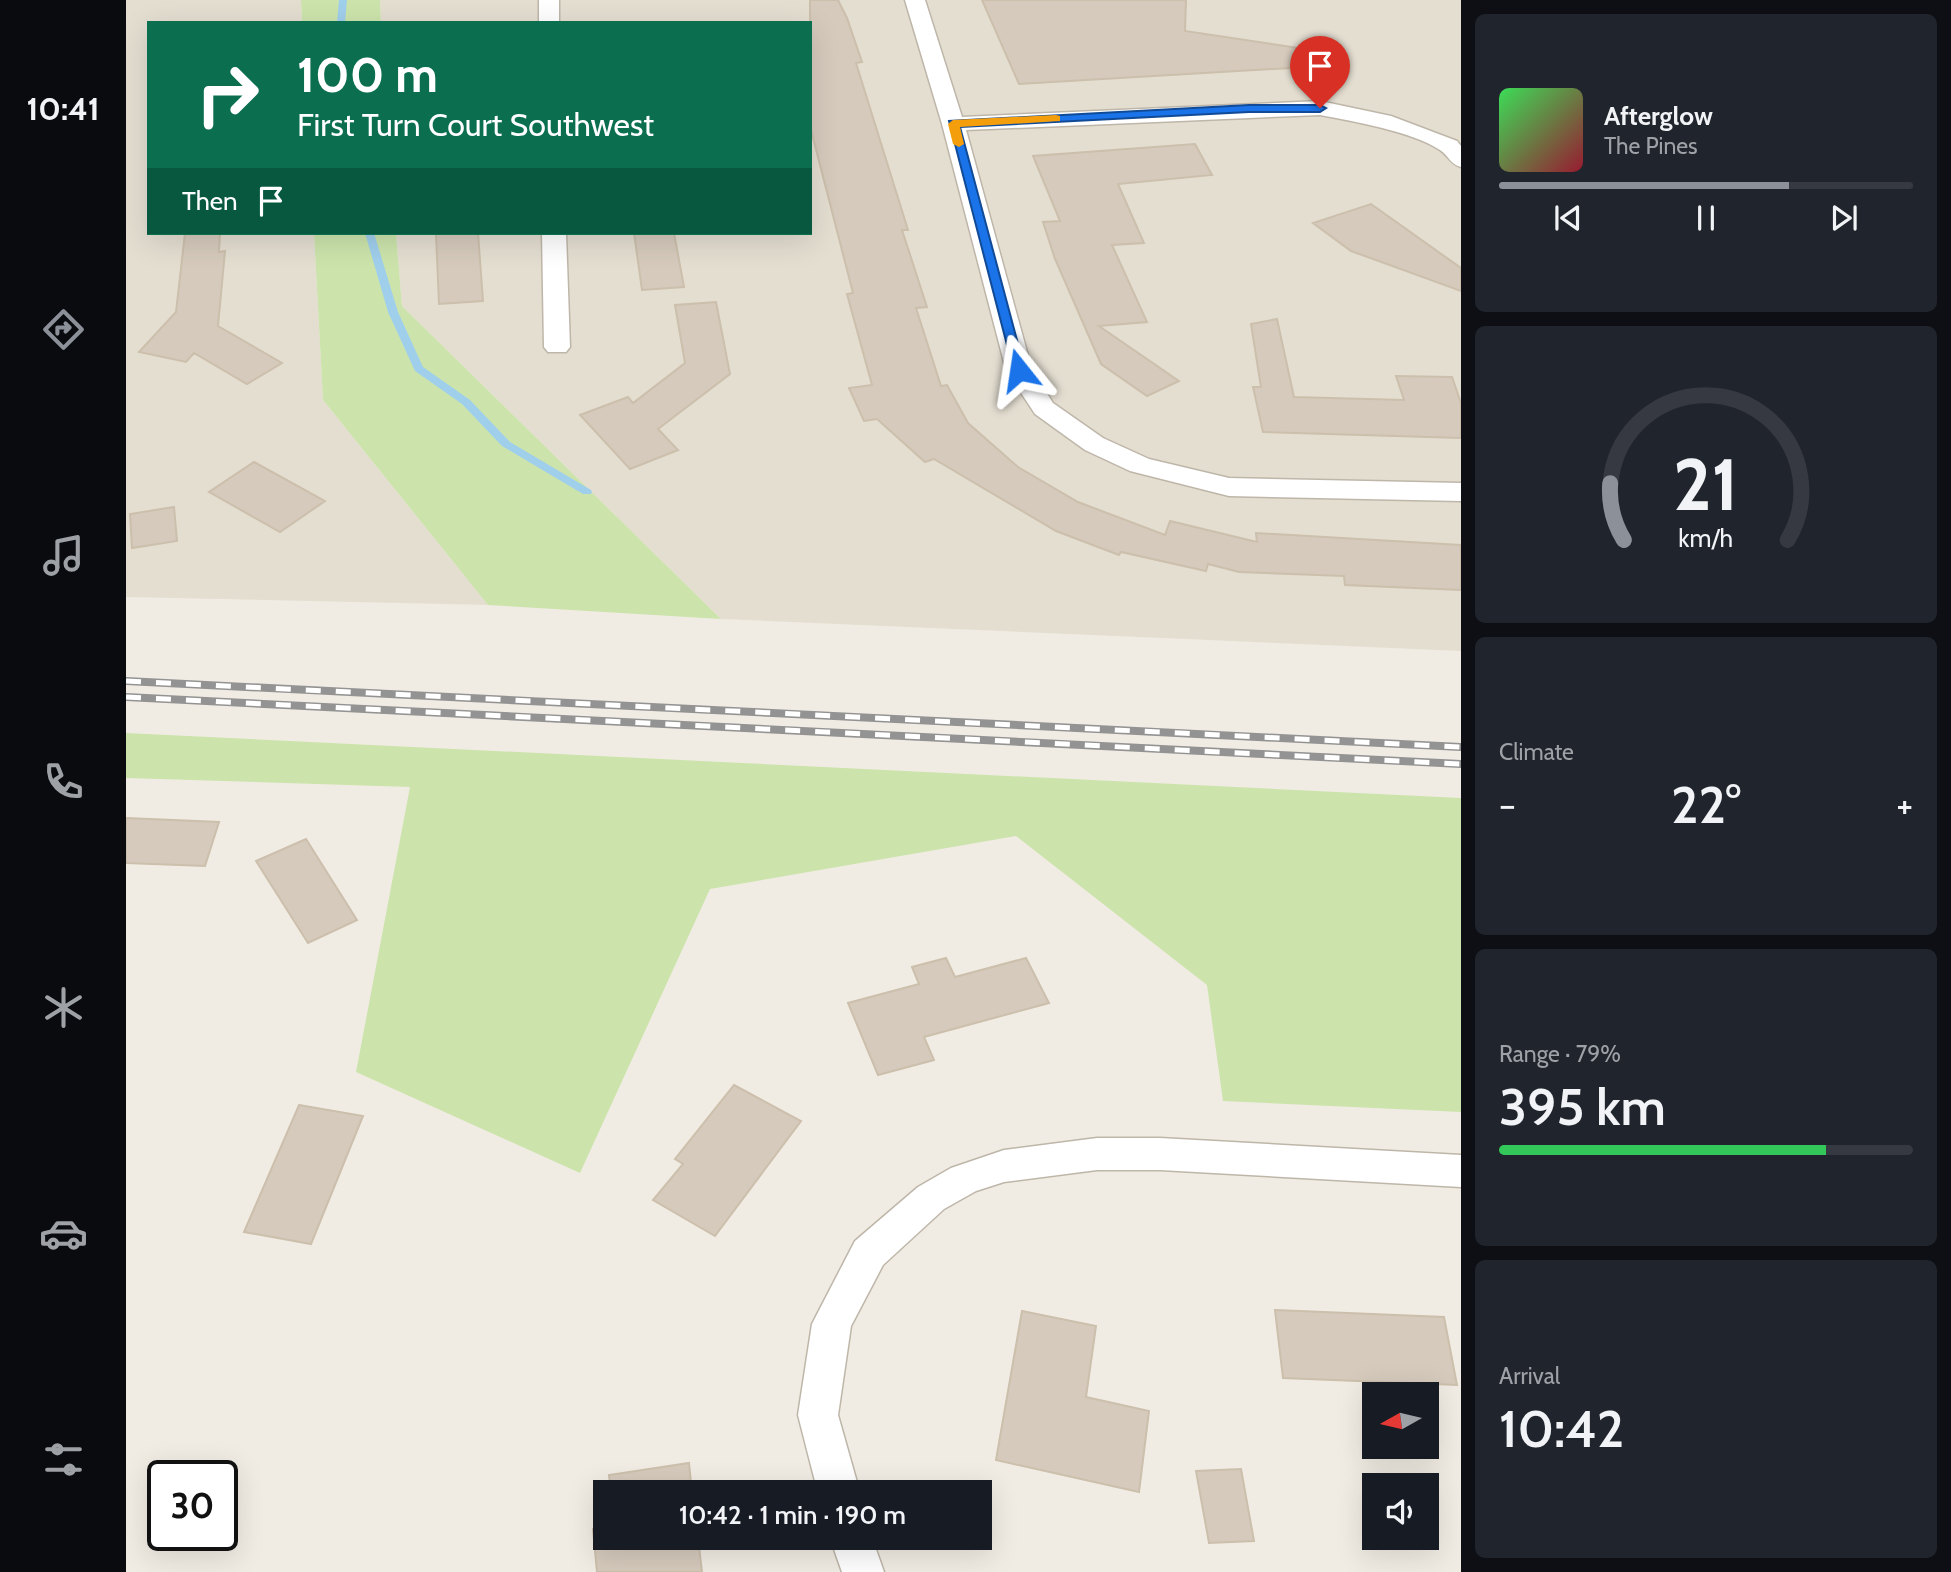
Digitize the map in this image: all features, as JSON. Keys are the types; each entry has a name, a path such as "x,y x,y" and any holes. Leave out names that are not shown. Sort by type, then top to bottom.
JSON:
{"street":[{"path":"549,0 549,21"},
{"path":"915,0 953,124 1019,370 1044,408 1094,444 1140,465 1229,487 1461,492"},
{"path":"953,124 1320,108 1383,121 1449,146 1461,159"},
{"path":"554,235 557,347"},
{"path":"836,1480 818,1415 832,1324 869,1253 931,1198 964,1179 1004,1166 1097,1154 1160,1153 1461,1171"},
{"path":"855,1550 863,1572"}],"shaded area":[{"path":"126,0 301,0 302,21 147,21 147,235 314,235 323,400 488,605 126,597"},
{"path":"380,0 1461,0 1461,651 721,619 402,306 396,235 812,235 812,21 381,21"}],"green space":[{"path":"301,0 380,0 381,21 302,21"},
{"path":"314,235 396,235 402,306 721,619 488,605 323,400"},
{"path":"126,733 1461,798 1461,1112 1223,1101 1207,985 1016,836 710,889 580,1173 356,1072 410,787 126,778"}],"building":[{"path":"810,0 838,0 847,18 862,62 856,63 908,230 902,230 927,307 916,308 941,386 947,385 968,423 1018,467 1078,502 1165,535 1170,521 1257,542 1256,533 1461,545 1461,590 1345,585 1344,576 1239,572 1208,564 1206,571 1121,552 1119,555 1056,531 934,459 925,462 877,419 864,421 849,388 872,385 847,294 853,293 812,134"},
{"path":"982,0 1186,0 1185,31 1325,52 1325,66 1019,84"},
{"path":"1195,144 1212,175 1118,184 1144,243 1112,245 1147,322 1099,326 1179,381 1147,396 1101,364 1055,259 1043,222 1060,221 1033,156"},
{"path":"1371,204 1461,268 1461,291 1351,251 1313,223"},
{"path":"185,235 220,235 219,252 225,251 218,326 282,363 247,384 194,353 186,362 139,352 176,312"},
{"path":"436,235 478,235 483,301 439,304"},
{"path":"634,235 674,235 684,287 642,290"},
{"path":"716,302 730,374 658,429 678,450 630,469 580,415 628,397 633,403 685,363 675,305"},
{"path":"1277,319 1294,397 1404,400 1396,376 1452,377 1461,403 1461,438 1263,432 1253,387 1261,387 1251,324"},
{"path":"254,462 325,501 280,532 209,492"},
{"path":"174,507 177,541 132,548 130,514"},
{"path":"126,818 219,822 205,866 126,863"},
{"path":"306,839 357,920 308,943 256,861"},
{"path":"946,958 955,977 1026,958 1049,1003 924,1037 934,1060 878,1075 848,1003 919,984 912,967"},
{"path":"734,1085 801,1121 715,1236 653,1200 683,1164 675,1159"},
{"path":"299,1105 363,1116 311,1244 244,1232"},
{"path":"1275,1310 1444,1317 1457,1385 1439,1384 1439,1382 1283,1378"},
{"path":"1022,1311 1096,1326 1086,1397 1149,1411 1139,1492 996,1460"},
{"path":"689,1463 691,1480 610,1480 609,1475"},
{"path":"1241,1469 1254,1541 1209,1543 1196,1471"},
{"path":"595,1550 699,1550 702,1572 597,1572"}],"waterway":[{"path":"341,21 343,0"},
{"path":"370,235 393,312 419,369 466,402 506,444 587,492"}],"railway":[{"path":"126,681 1461,747"},
{"path":"126,697 1461,764"}],"slow traffic":[{"path":"959,144 953,124 1056,118"}],"route":[{"path":"1019,370 953,124 1320,108"}]}
